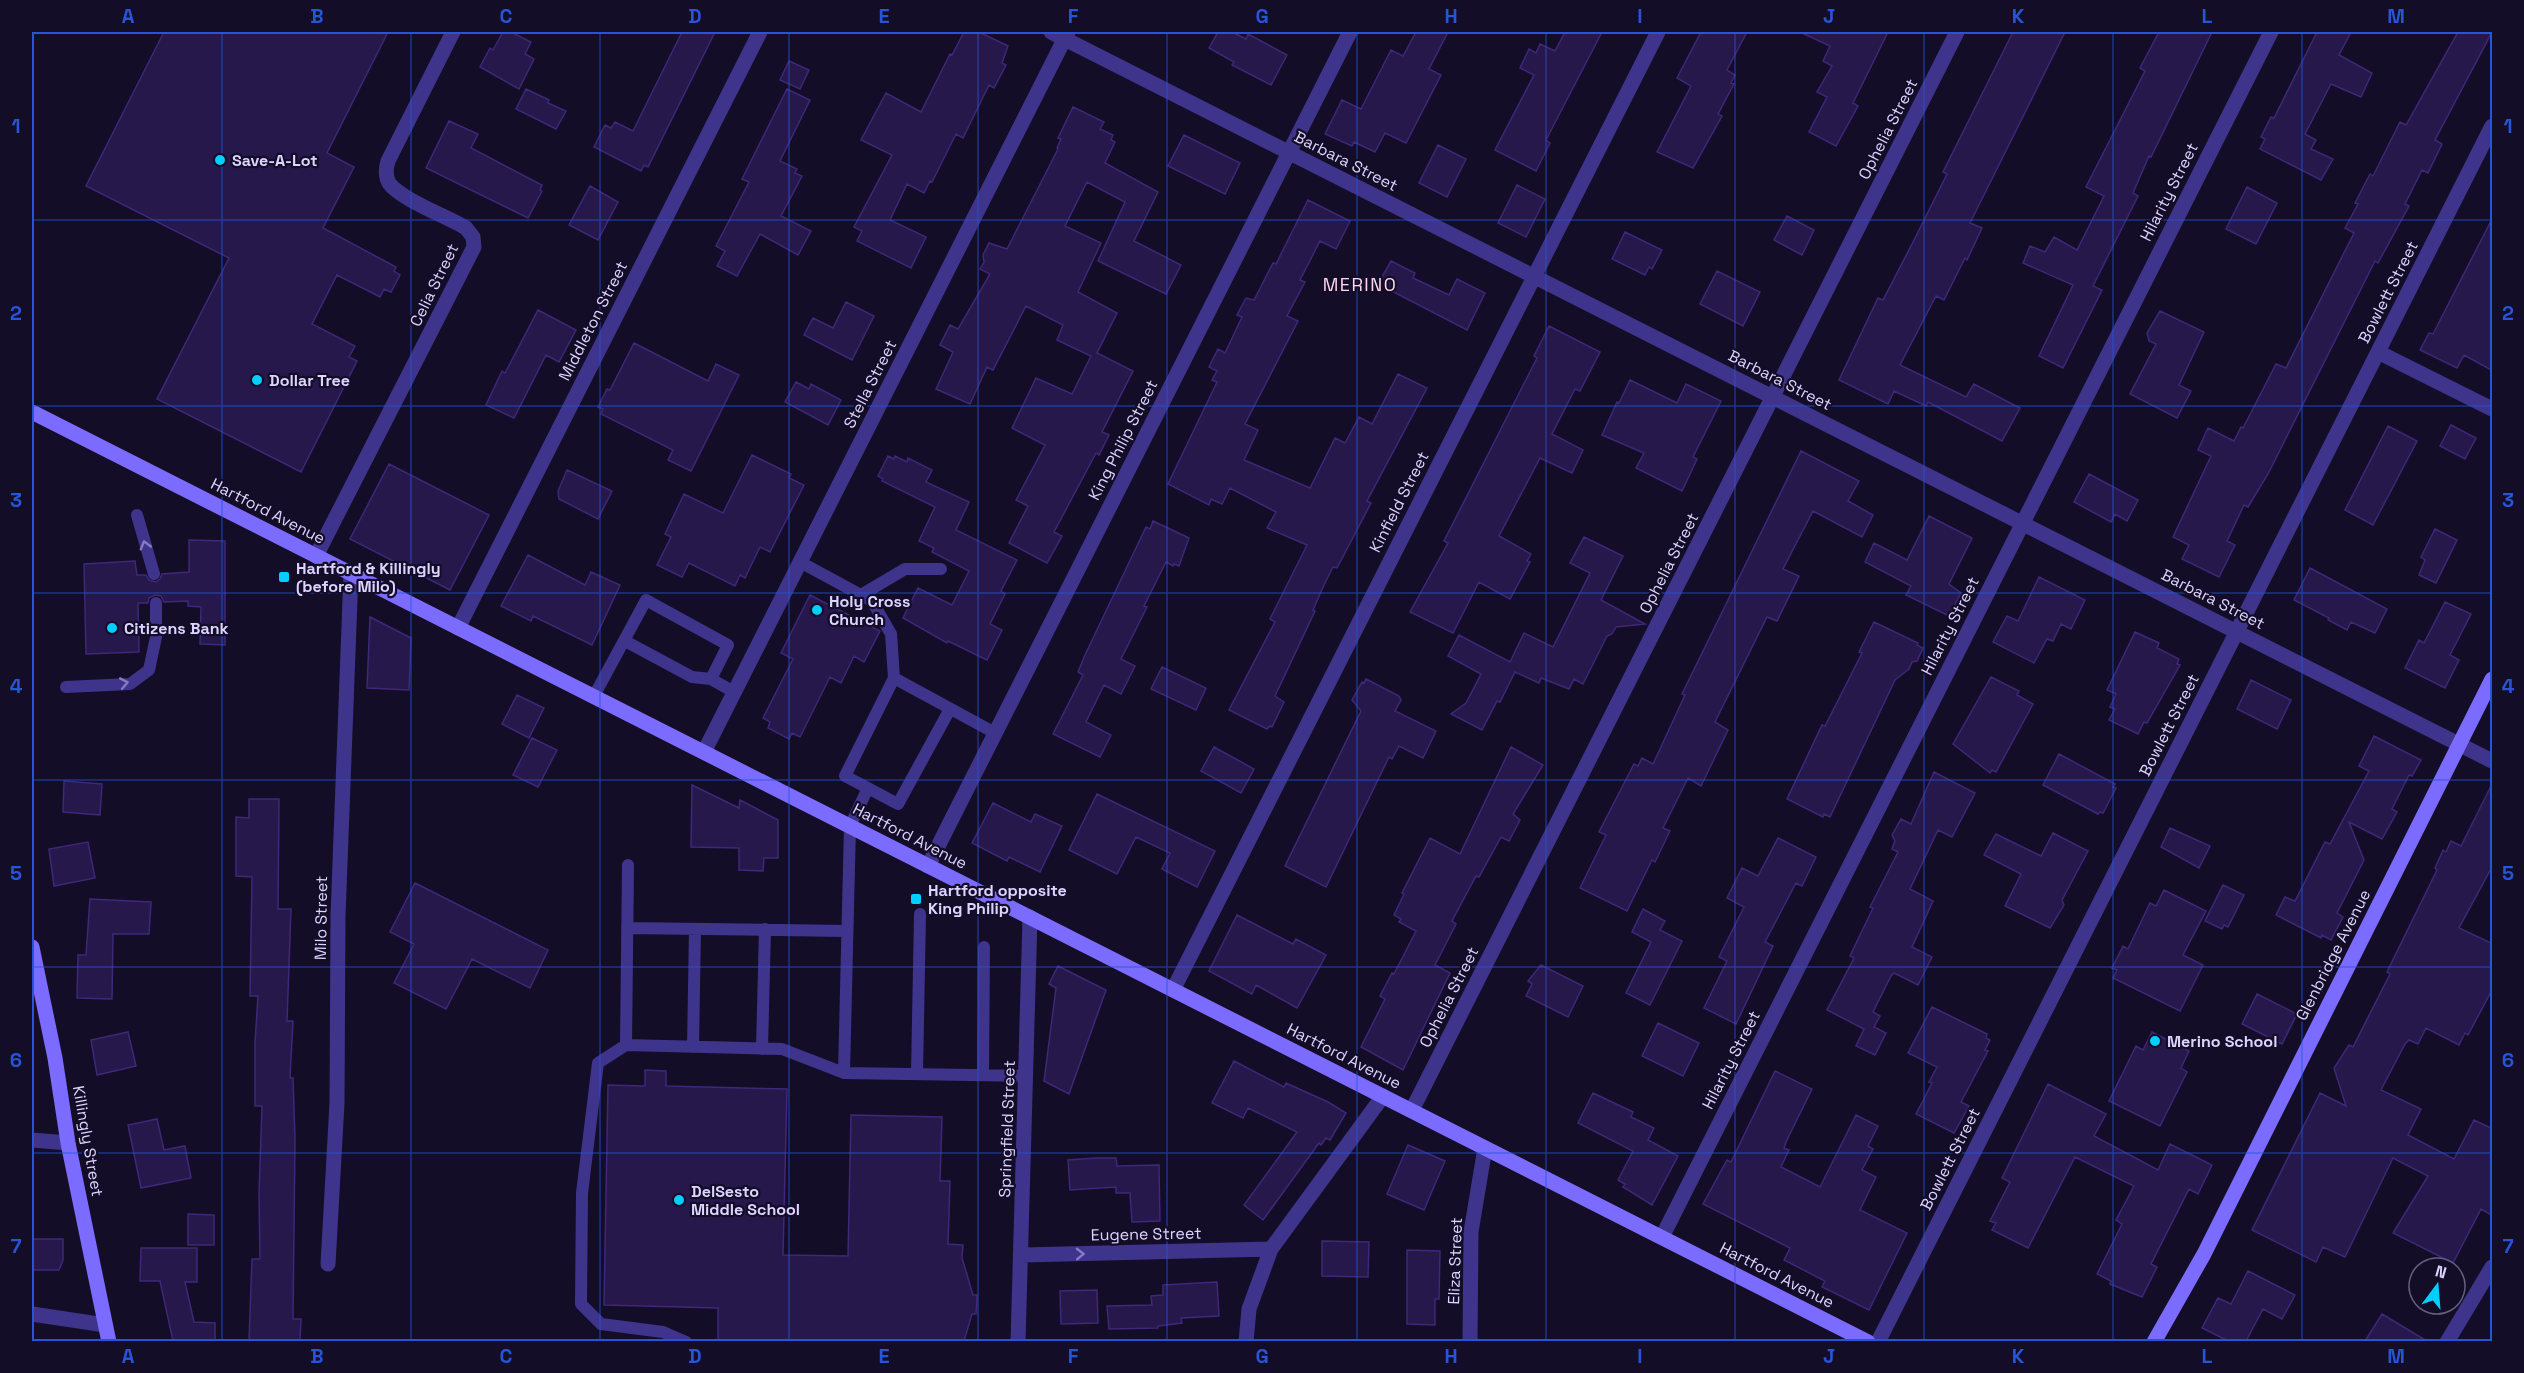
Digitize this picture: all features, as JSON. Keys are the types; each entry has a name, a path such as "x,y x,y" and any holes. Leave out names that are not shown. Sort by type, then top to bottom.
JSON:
{"main road":[{"name":"Hartford Avenue","path":"32,412 1868,1341"},
{"name":"Glenbridge Avenue","path":"2154,1341 2204,1254 2493,679"},
{"name":"Killingly Street","path":"32,947 36,992 55,1058 68,1143 109,1341"}],"street":[{"name":"Celia Street","path":"316,556 474,247 473,237 466,228 400,193 389,183 386,175 388,161 453,32"},
{"name":"Middleton Street","path":"458,628 760,32"},
{"name":"King Philip Street","path":"928,866 1350,32"},
{"name":"Kinfield Street","path":"1173,990 1658,32"},
{"name":"Ophelia Street","path":"1412,1110 1957,32"},
{"name":"Hilarity Street","path":"1662,1237 2271,32"},
{"name":"Barbara Street","path":"1061,34 1289,152 2493,761"},
{"name":"Stella Street","path":"704,752 1061,34"},
{"name":"Bowlett Street","path":"1878,1341 2493,126"},
{"path":"2378,352 2493,410"},
{"name":"Milo Street","path":"328,1264 337,1103 338,916 351,573"},
{"name":"Springfield Street","path":"1018,1341 1030,917"},
{"path":"1246,1341 1249,1309 1271,1249 1383,1096"},
{"path":"32,1140 68,1143"},
{"name":"Eliza Street","path":"1470,1341 1471,1232 1485,1148"},
{"name":"Eugene Street","path":"1022,1256 1271,1249"},
{"path":"2453,1340 2493,1267"},
{"path":"32,1314 105,1325"}],"lane":[{"path":"137,515 154,574"},
{"path":"800,562 872,601 891,634 894,678 845,776 898,804 950,709"},
{"path":"861,595 905,569 941,569"},
{"path":"594,696 646,600 728,645 711,679"},
{"path":"66,687 130,684 149,670 156,637 156,603"},
{"path":"625,641 692,677 711,679 734,692"},
{"path":"894,678 995,733"},
{"path":"844,1073 850,826 868,788"},
{"path":"626,1045 627,865"},
{"path":"916,1074 920,914"},
{"path":"627,928 847,931"},
{"path":"693,1047 695,929"},
{"path":"762,1049 765,929"},
{"path":"983,1076 984,948"},
{"path":"686,1341 663,1332 601,1324 581,1305 582,1193 598,1063 626,1045 782,1049 844,1073 1027,1076"}],"building":[{"name":"Save-A-Lot","path":"164,32 388,32 327,153 354,167 323,228 396,267 394,271 400,275 391,292 384,289 380,297 337,275 312,324 355,346 349,357 357,361 301,472 157,399 229,258 86,186"},
{"path":"503,32 511,32 531,42 525,54 534,59 519,89 480,67 490,48 493,50"},
{"path":"682,32 715,32 648,167 644,165 641,171 594,147 605,125 611,128 615,122 633,131"},
{"path":"964,32 979,32 1008,46 1002,63 1006,65 994,88 989,85 963,138 956,134 924,193 907,184 890,220 926,237 911,268 857,241 862,231 854,227 892,155 861,140 886,93 921,112 950,54 952,55"},
{"path":"1218,32 1232,32 1246,39 1248,34 1287,55 1271,85 1232,65 1234,62 1209,48"},
{"path":"1416,32 1448,32 1429,69 1441,75 1406,143 1385,133 1375,152 1354,142 1352,146 1325,134 1342,100 1361,109 1391,50 1403,56"},
{"path":"1565,32 1602,32 1546,140 1550,143 1536,171 1495,150 1534,75 1520,68 1529,49 1536,53 1540,44 1555,51"},
{"path":"1701,32 1747,32 1727,70 1735,75 1731,83 1734,84 1718,114 1722,116 1693,168 1657,152 1691,86 1677,78"},
{"path":"1800,32 1888,32 1853,103 1858,106 1836,146 1809,132 1827,97 1817,92 1832,66 1823,61 1830,46"},
{"path":"2013,32 2065,32 1970,223 1982,228 1967,260 1965,258 1944,300 1936,296 1900,365 1966,397 1974,384 2020,408 2002,441 1928,402 1926,406 1894,391 1888,404 1839,380 1878,298 1883,300 1947,174 1943,172"},
{"path":"2159,32 2212,32 2151,157 2149,156 2133,193 2138,196 2093,286 2102,290 2063,368 2039,356 2073,285 2023,263 2030,246 2045,252 2054,237 2077,250 2104,196 2086,187 2145,71 2140,68"},
{"path":"2317,32 2351,32 2339,55 2372,73 2361,97 2331,84 2305,134 2316,140 2311,149 2333,159 2321,180 2260,149 2265,139 2261,137 2271,117 2274,118"},
{"path":"2458,32 2492,32 2435,140 2442,144 2428,173 2422,170 2405,204 2409,206 2378,263 2375,261 2268,474 2248,507 2244,505 2227,541 2235,545 2219,577 2182,559 2189,545 2173,537 2211,456 2198,450 2208,428 2234,441 2276,364 2286,368 2354,233 2345,228 2358,204 2355,203 2370,174 2373,176 2400,122 2406,125"},
{"path":"789,61 809,70 800,89 780,80"},
{"path":"526,89 566,111 556,129 516,109"},
{"path":"787,89 810,100 780,161 797,169 795,173 802,176 781,216 811,231 798,255 760,234 737,276 717,266 725,251 716,246 749,182 742,179"},
{"path":"1073,107 1104,122 1100,129 1113,135 1111,140 1115,142 1105,163 1158,192 1134,241 1181,265 1166,294 1098,261 1125,202 1087,182 1065,226 1101,243 1078,292 1117,313 1097,353 1133,371 1102,432 1109,435 1099,455 1096,453 1054,532 1062,536 1047,563 1009,543 1028,506 1016,500 1045,445 1012,428 1036,378 1072,394 1091,356 1057,340 1063,325 1026,306 993,370 987,367 970,404 936,389 953,352 940,345 950,325 958,329 990,274 980,269 984,262 983,255 989,243 1007,249 1058,149 1061,139 1058,138"},
{"path":"449,121 478,134 471,148 542,185 540,190 542,191 528,218 426,168"},
{"path":"1184,135 1240,163 1225,194 1168,166"},
{"path":"1438,145 1466,159 1447,197 1419,183"},
{"path":"1517,185 1545,199 1526,237 1498,223"},
{"path":"590,186 618,202 598,240 569,225"},
{"path":"2247,187 2277,203 2256,244 2226,229"},
{"path":"1308,200 1350,221 1336,249 1320,241 1300,280 1305,282 1287,316 1298,321 1245,424 1258,430 1244,460 1310,488 1335,438 1345,443 1359,417 1372,424 1398,374 1427,388 1367,501 1371,503 1357,530 1337,568 1333,567 1324,585 1313,610 1315,611 1275,696 1284,702 1272,727 1267,729 1229,710 1275,622 1270,619 1307,545 1267,528 1276,512 1230,488 1222,504 1211,499 1209,505 1168,484 1217,382 1212,380 1217,371 1209,367 1218,349 1225,353 1242,317 1237,315 1246,298 1254,300 1273,263 1276,264"},
{"path":"1787,216 1814,230 1802,255 1774,240"},
{"path":"2493,217 2493,371 2464,355 2457,368 2420,350 2429,333 2433,334"},
{"path":"1625,232 1662,250 1652,269 1649,267 1645,275 1612,259"},
{"path":"1391,261 1415,273 1413,278 1449,295 1457,279 1485,293 1467,330 1378,284"},
{"path":"1717,271 1760,292 1743,326 1700,304"},
{"path":"846,302 874,316 852,360 804,335 813,318 833,328"},
{"path":"538,310 576,330 559,362 546,355 514,418 486,405 502,371 505,373"},
{"path":"2160,311 2204,332 2179,385 2191,391 2177,418 2130,394 2156,344 2149,341 2147,333"},
{"path":"1549,326 1600,352 1580,391 1575,389 1552,434 1583,450 1572,473 1540,458 1499,536 1531,554 1527,561 1530,562 1510,599 1479,582 1453,633 1410,612 1448,543 1444,541 1537,358 1534,356"},
{"path":"634,343 708,381 716,364 739,375 691,471 668,460 673,450 601,414 603,409 598,407 607,389 610,390"},
{"path":"1630,380 1677,403 1686,384 1721,401 1693,457 1697,459 1682,491 1636,468 1644,453 1602,435"},
{"path":"796,382 809,389 811,384 841,400 828,425 785,402"},
{"path":"2451,425 2476,438 2465,459 2440,446"},
{"path":"2388,426 2417,441 2373,525 2345,510"},
{"path":"1801,451 1859,481 1848,501 1873,515 1862,537 1813,511 1783,569 1799,576 1777,621 1767,617 1715,722 1728,730 1701,786 1688,778 1663,828 1670,831 1655,862 1652,860 1627,911 1580,888 1606,835 1599,832 1634,764 1638,766 1642,758 1653,764 1685,695 1682,694"},
{"path":"752,455 791,474 789,478 804,485 770,552 760,547 745,578 740,575 735,586 689,563 682,577 657,565 671,537 665,534 684,494 723,513"},
{"path":"888,456 894,459 895,456 907,462 908,458 932,470 926,482 969,502 956,530 1017,560 1001,591 1005,594 990,624 1002,630 987,660 948,641 947,643 903,618 918,588 952,605 969,571 932,552 934,548 919,541 935,507 882,481 883,479 878,476"},
{"path":"389,464 489,515 450,590 350,539"},
{"path":"567,470 612,491 598,519 559,499 558,491"},
{"path":"2089,474 2138,500 2127,521 2115,514 2111,522 2074,502"},
{"path":"1929,516 1972,538 1949,584 1961,593 1949,616 1906,595 1911,586 1865,562 1874,543 1907,560"},
{"path":"1153,521 1189,538 1179,566 1166,562 1144,606 1147,607 1121,659 1135,666 1121,694 1104,685 1086,722 1111,735 1100,757 1053,734 1083,675 1078,672 1085,655 1146,527 1150,529"},
{"path":"2435,529 2457,540 2436,583 2419,575 2425,560 2421,557"},
{"path":"1584,537 1623,556 1601,600 1645,624 1616,627 1612,634 1607,636 1583,684 1574,679 1569,689 1541,678 1539,683 1515,672 1482,730 1451,714 1466,703 1481,674 1448,656 1459,635 1510,662 1524,633 1553,647 1590,573 1570,563"},
{"path":"189,540 225,541 225,645 200,644 201,607 188,606 188,601 164,602 161,596 155,595 149,598 148,603 138,603 139,652 86,654 84,564 135,561 137,575 146,575 149,580 156,582 162,574 189,572"},
{"path":"528,555 585,585 591,572 620,585 592,645 533,616 531,621 501,606"},
{"path":"2310,568 2387,609 2375,633 2351,622 2347,630 2294,600"},
{"path":"2039,577 2085,600 2071,629 2061,624 2053,641 2047,639 2034,663 1993,642 2007,616 2018,621"},
{"path":"810,595 880,631 864,662 854,656 841,683 830,677 800,737 792,733 789,739 768,728 770,722 763,718 793,659 781,653"},
{"path":"2445,602 2471,614 2450,655 2459,660 2445,688 2405,668 2419,640 2424,643"},
{"path":"370,617 411,638 409,690 367,688"},
{"path":"1874,622 1918,643 1917,645 1923,648 1917,661 1912,662 1909,669 1895,680 1830,817 1824,814 1823,817 1787,799 1822,725 1825,726 1862,653 1859,652"},
{"path":"2135,632 2159,643 2157,648 2179,659 2177,664 2180,665 2147,723 2144,722 2138,734 2109,720 2115,709 2110,707 2116,694 2107,690"},
{"path":"1162,667 1206,688 1196,710 1151,689"},
{"path":"1991,677 2019,691 2017,695 2033,704 1996,772 1992,770 1990,773 1953,744"},
{"path":"1366,679 1399,696 1401,700 1395,711 1436,731 1423,758 1399,746 1392,759 1389,757 1326,887 1285,866 1361,711 1352,700"},
{"path":"2251,680 2291,700 2277,729 2237,709"},
{"path":"517,695 544,708 529,738 502,724"},
{"path":"2374,736 2421,760 2412,776 2409,775 2392,809 2397,812 2382,839 2349,822 2364,860 2337,913 2343,917 2331,940 2322,935 2321,938 2276,915 2285,897 2295,901 2325,842 2330,844 2369,771 2359,766"},
{"path":"532,738 557,750 538,787 513,775"},
{"path":"1214,747 1254,769 1241,793 1201,771"},
{"path":"1511,747 1543,765 1513,814 1520,820 1509,841 1501,837 1479,877 1476,876 1452,921 1456,924 1435,965 1450,973 1403,1070 1361,1047 1385,999 1380,996 1416,931 1399,922 1401,919 1394,915 1404,894 1402,893 1430,838 1460,854"},
{"path":"2059,754 2115,784 2113,787 2116,788 2103,813 2098,814 2043,785"},
{"path":"1934,772 1975,793 1952,837 1938,830 1910,889 1933,901 1912,947 1932,957 1918,985 1894,973 1891,976 1873,1012 1880,1016 1874,1027 1886,1033 1875,1055 1856,1046 1864,1029 1827,1010 1854,958 1850,956 1873,908 1870,907 1898,852 1892,849 1895,841 1892,835 1901,819 1911,824"},
{"path":"64,781 102,784 100,815 63,812"},
{"path":"2493,782 2493,865 2459,928 2493,944 2493,988 2468,1035 2465,1033 2459,1045 2426,1028 2418,1044 2409,1040 2405,1044 2381,1090 2421,1109 2408,1135 2454,1159 2474,1120 2493,1129 2493,1216 2481,1209 2457,1256 2439,1256 2393,1233 2428,1176 2393,1158 2345,1257 2323,1247 2316,1262 2252,1230 2320,1093 2346,1106 2334,1068 2349,1045 2353,1047 2390,974 2387,972 2437,870 2435,868 2443,850 2446,852 2451,841 2461,846"},
{"path":"692,785 739,808 740,800 778,820 778,858 764,858 763,871 739,870 739,848 691,847"},
{"path":"1097,794 1215,851 1197,887 1162,869 1170,853 1136,837 1117,874 1069,850"},
{"path":"249,799 279,799 278,909 291,909 287,1021 293,1021 290,1078 293,1078 295,1139 293,1319 301,1319 300,1341 249,1341 252,1259 260,1259 259,1194 262,1106 255,1106 258,996 250,996 252,877 236,876 236,817 249,818"},
{"path":"993,803 1031,822 1035,814 1062,826 1040,872 1009,857 1007,861 972,843"},
{"path":"2170,828 2210,846 2199,868 2161,847"},
{"path":"2053,833 2088,851 2062,900 2064,905 2050,928 2005,906 2021,874 1984,855 1996,834 2041,856"},
{"path":"1778,838 1816,857 1802,886 1796,883 1765,942 1773,946 1736,1024 1704,1008 1727,961 1719,957 1744,907 1727,898 1742,868 1758,876"},
{"path":"88,842 95,878 54,886 49,849"},
{"path":"415,883 548,950 530,988 472,959 446,1009 394,983 414,944 390,932"},
{"path":"2223,885 2244,895 2228,927 2224,925 2222,929 2205,921"},
{"path":"2164,890 2206,911 2183,955 2203,965 2180,1011 2113,978 2117,970 2112,968 2123,946 2128,949 2150,903 2156,906"},
{"path":"90,899 151,902 149,934 113,934 112,999 77,998 78,955 86,955"},
{"path":"1643,909 1665,921 1660,930 1682,941 1650,1005 1626,993 1651,942 1632,932"},
{"path":"1237,915 1293,944 1296,939 1326,955 1297,1008 1256,985 1252,994 1209,971"},
{"path":"1541,965 1583,986 1568,1017 1526,996 1532,984 1528,981"},
{"path":"1058,966 1106,990 1069,1094 1044,1081 1056,988 1049,984"},
{"path":"2257,994 2297,1014 2282,1044 2242,1024"},
{"path":"1932,1007 1987,1034 1986,1038 1990,1040 1985,1050 1988,1051 1961,1102 1969,1106 1954,1133 1916,1114 1932,1083 1929,1082 1937,1067 1908,1053"},
{"path":"1658,1023 1699,1043 1683,1076 1642,1056"},
{"path":"128,1032 136,1066 97,1075 91,1040"},
{"path":"2152,1032 2189,1051 2181,1068 2187,1072 2160,1126 2109,1101 2136,1046 2143,1050"},
{"path":"1234,1061 1284,1087 1286,1083 1346,1113 1330,1140 1326,1138 1321,1145 1319,1143 1263,1220 1244,1205 1297,1132 1248,1108 1243,1118 1212,1103"},
{"name":"DelSesto Middle School","path":"645,1070 666,1071 666,1086 787,1089 783,1255 848,1256 851,1115 942,1117 940,1181 950,1181 948,1244 963,1245 962,1258 973,1295 977,1295 976,1314 972,1314 964,1341 718,1341 718,1308 604,1305 608,1085 645,1086"},
{"path":"1775,1071 1812,1089 1786,1142 1784,1148 1789,1150 1781,1167 1820,1187 1856,1115 1878,1126 1868,1146 1873,1149 1862,1170 1876,1177 1860,1210 1907,1233 1869,1310 1822,1287 1825,1281 1784,1260 1790,1248 1703,1204 1727,1160 1731,1162"},
{"path":"2048,1084 2106,1114 2094,1136 2158,1170 2170,1144 2212,1165 2198,1194 2189,1189 2151,1264 2157,1267 2142,1297 2110,1284 2111,1281 2097,1274 2122,1224 2116,1220 2134,1186 2075,1157 2028,1248 1992,1230 1996,1223 1990,1221 2010,1182 2002,1178"},
{"path":"1593,1093 1633,1112 1631,1117 1654,1128 1648,1140 1678,1156 1652,1205 1623,1187 1625,1184 1618,1180 1633,1151 1578,1123"},
{"path":"157,1119 164,1150 185,1146 191,1178 141,1188 128,1125"},
{"path":"1408,1145 1445,1161 1424,1210 1387,1194"},
{"path":"1116,1158 1117,1166 1159,1165 1160,1221 1132,1222 1130,1193 1116,1193 1116,1187 1070,1190 1068,1160"},
{"path":"188,1214 214,1215 214,1245 188,1245"},
{"path":"32,1239 63,1239 63,1260 59,1270 32,1270"},
{"path":"1322,1241 1369,1242 1368,1277 1322,1276"},
{"path":"141,1248 197,1248 197,1282 185,1282 194,1322 215,1323 215,1341 173,1341 160,1281 140,1281"},
{"path":"1407,1250 1440,1251 1439,1299 1435,1299 1435,1325 1407,1324"},
{"path":"2248,1271 2295,1295 2282,1319 2263,1309 2246,1341 2228,1341 2202,1328 2218,1298 2231,1304"},
{"path":"1217,1282 1219,1316 1181,1318 1182,1323 1158,1326 1158,1328 1109,1329 1107,1306 1152,1305 1151,1296 1163,1295 1163,1285"},
{"path":"1097,1290 1098,1323 1061,1324 1060,1291"},
{"path":"2382,1314 2427,1341 2365,1341"}],"place":[{"name":"Save-A-Lot","path":"220,160"},
{"name":"Dollar Tree","path":"257,380"},
{"name":"Hartford & Killingly (before Milo)","path":"284,577"},
{"name":"Holy Cross Church","path":"817,610"},
{"name":"Citizens Bank","path":"112,628"},
{"name":"Hartford opposite King Philip","path":"916,899"},
{"name":"Merino School","path":"2155,1041"},
{"name":"DelSesto Middle School","path":"679,1200"}],"district":[{"name":"MERINO","path":"1360,284"}]}
